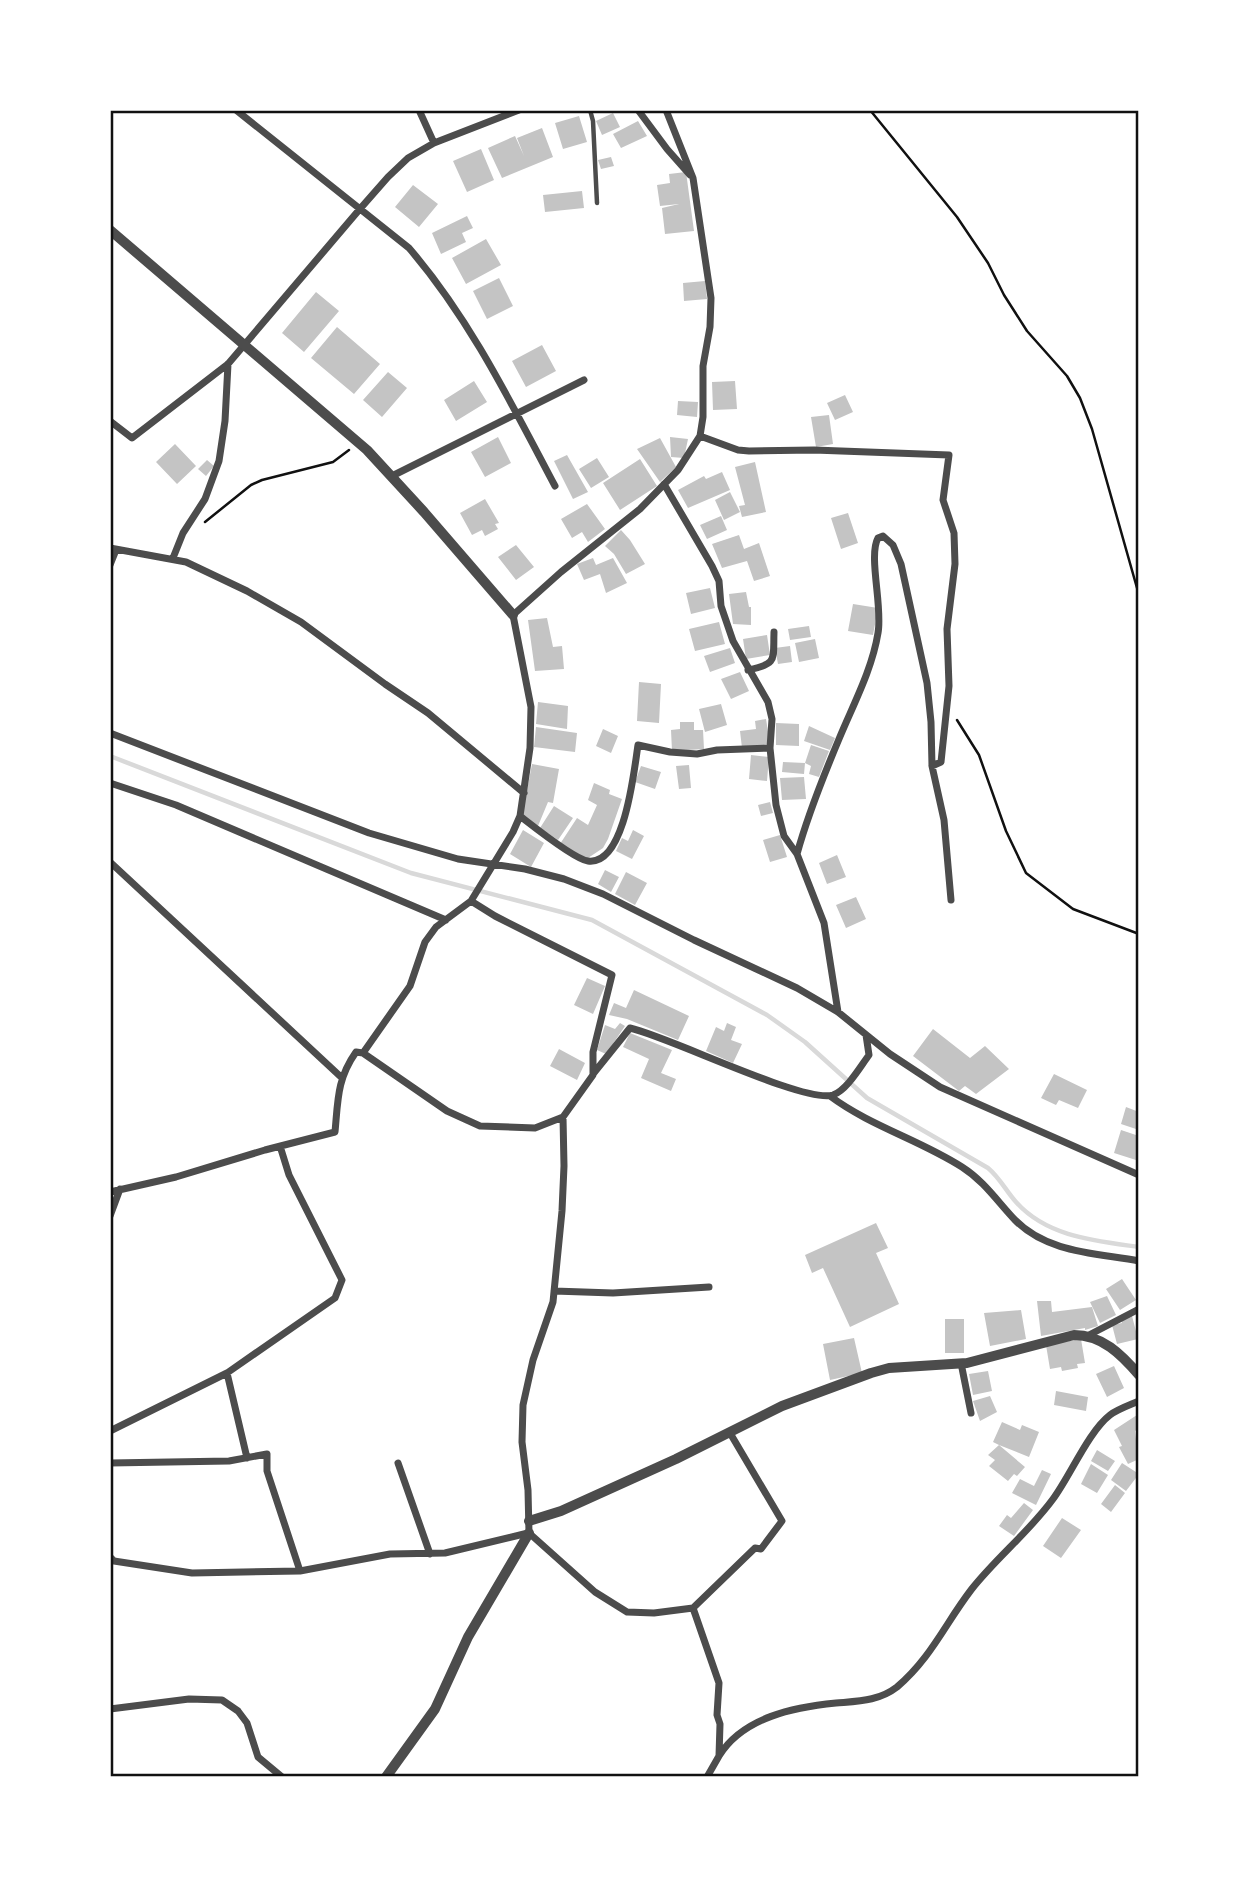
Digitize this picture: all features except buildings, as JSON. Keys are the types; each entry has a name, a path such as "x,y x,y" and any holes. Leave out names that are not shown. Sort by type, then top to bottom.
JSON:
{"street":[{"path":"236,110 410,248 432,275 487,358 555,486"},
{"path":"419,110 434,142"},
{"path":"110,421 132,438 229,364 359,209 408,158 434,142 519,110"},
{"path":"638,110 693,178"},
{"path":"513,615 561,572 640,509 678,470 700,436 703,366 711,298 693,178 666,110"},
{"path":"110,230 359,443 392,475 513,615 531,707 530,748 520,816 471,901 436,927 425,942 410,986 363,1053"},
{"path":"173,558 183,533 205,499 219,461 229,364"},
{"path":"392,475 584,380"},
{"path":"700,436 738,450 749,451 814,450 949,455 943,500 951,518 956,550 947,629 947,704 941,762 932,766"},
{"path":"664,484 719,581 725,622 748,670 768,702 772,719 770,748 776,805 784,836 797,854 824,923 838,1012"},
{"path":"797,854 808,813 870,664 878,634 879,596 874,552 878,538 883,536 897,553 916,627 930,700 932,766 944,820 951,900"},
{"path":"110,565 113,549 173,558 247,591 302,622 428,713 524,793"},
{"path":"748,670 767,666 771,662 775,632"},
{"path":"110,733 369,833 458,859 564,879 603,894 797,988 838,1012 940,1087 1139,1175"},
{"path":"520,816 582,859 596,861 612,847 622,826 638,745 697,754 717,750 770,748"},
{"path":"110,783 176,805 446,920"},
{"path":"110,862 341,1077"},
{"path":"471,901 612,975 593,1052 593,1075"},
{"path":"110,1192 176,1177 335,1132 341,1077 356,1052 363,1053 447,1111 480,1126 535,1128 563,1117 630,1028 785,1086 830,1096 961,1166 996,1196 1014,1219 1043,1240 1058,1247 1139,1261"},
{"path":"830,1096 840,1091 869,1055 866,1035"},
{"path":"386,1777 435,1709 468,1637 529,1527 522,1442 523,1405 533,1360 553,1302 562,1211 563,1117"},
{"path":"110,1430 227,1373 335,1298 342,1280 289,1175 280,1146"},
{"path":"110,1216 120,1189"},
{"path":"554,1292 613,1293 709,1287"},
{"path":"1089,1335 1139,1309"},
{"path":"110,1557 114,1561 192,1573 300,1571 390,1554 445,1553 529,1527 805,1396 889,1368 961,1363 1074,1335 1089,1335 1105,1342 1139,1375"},
{"path":"961,1363 971,1413"},
{"path":"227,1373 247,1458"},
{"path":"707,1777 723,1750 749,1728 779,1713 831,1703 875,1699 886,1695 900,1684 929,1655 971,1590 1041,1515 1062,1487 1091,1438 1109,1416 1139,1401"},
{"path":"529,1527 595,1592 627,1612 654,1613 693,1608 755,1548 761,1549 782,1521 730,1433"},
{"path":"110,1463 229,1461 267,1454 267,1471 300,1571"},
{"path":"398,1463 430,1554"},
{"path":"693,1608 719,1683 719,1756"},
{"path":"110,1709 189,1699 222,1700 238,1711 247,1723 258,1757 282,1777"}],"lane":[{"path":"590,110 593,121 597,203"}],"path":[{"path":"870,110 957,217 988,262 1004,295 1027,331 1067,376 1080,398 1092,429 1139,595"},
{"path":"183,533 212,519 251,485 333,462 359,443"},
{"path":"947,704 979,755 1006,831 1026,873 1073,909 1139,934"}],"waterway":[{"path":"110,756 411,873 592,920 767,1015 805,1042 867,1098 988,1168 1016,1202 1042,1223 1073,1235 1139,1247"}]}
